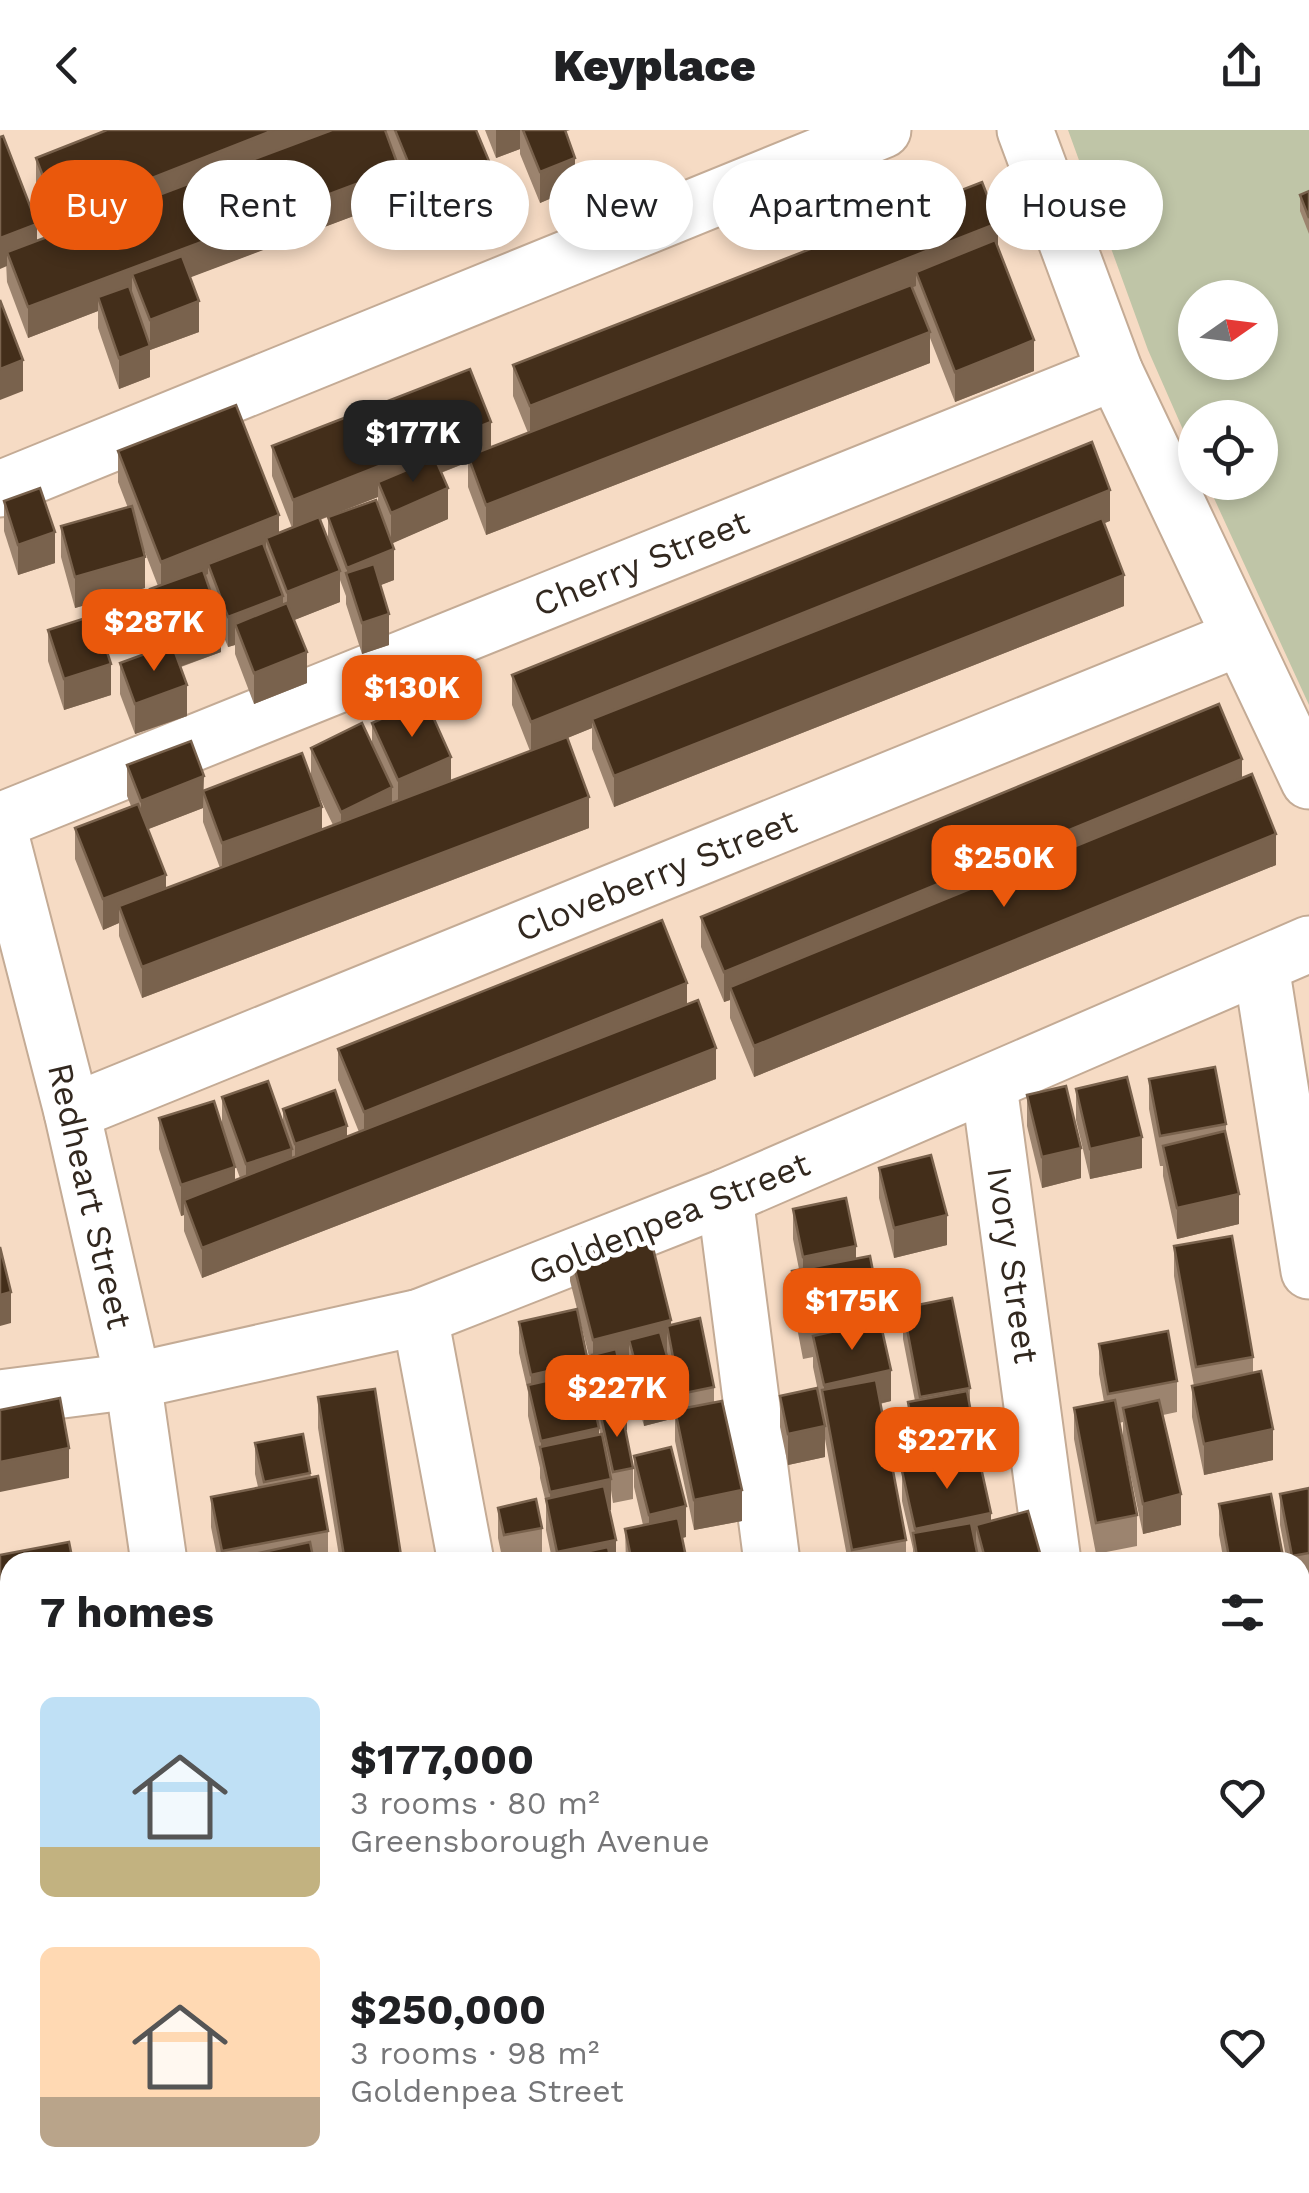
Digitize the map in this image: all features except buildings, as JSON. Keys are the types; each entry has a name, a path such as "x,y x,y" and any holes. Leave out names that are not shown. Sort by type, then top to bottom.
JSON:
{"street":[{"path":"0,488 883,130"},
{"path":"1025,130 1115,372 1309,781"},
{"name":"Cherry Street","path":"0,821 1115,372"},
{"name":"Cloveberry Street","path":"72,1112 1239,638"},
{"name":"Redheart Street","path":"0,833 72,1112 133,1381 158,1552"},
{"path":"1285,955 1309,1270"},
{"name":"Goldenpea Street","path":"0,1398 133,1381 420,1317 725,1197 1285,955"},
{"name":"Ivory Street","path":"989,1086 1052,1552"},
{"path":"725,1197 771,1552"},
{"path":"420,1317 464,1552"}],"green space":[{"path":"1068,130 1309,130 1309,705 1215,500 1278,500 1278,400 1178,400 1178,418 1112,250 1163,250 1163,160 1079,160"}]}
